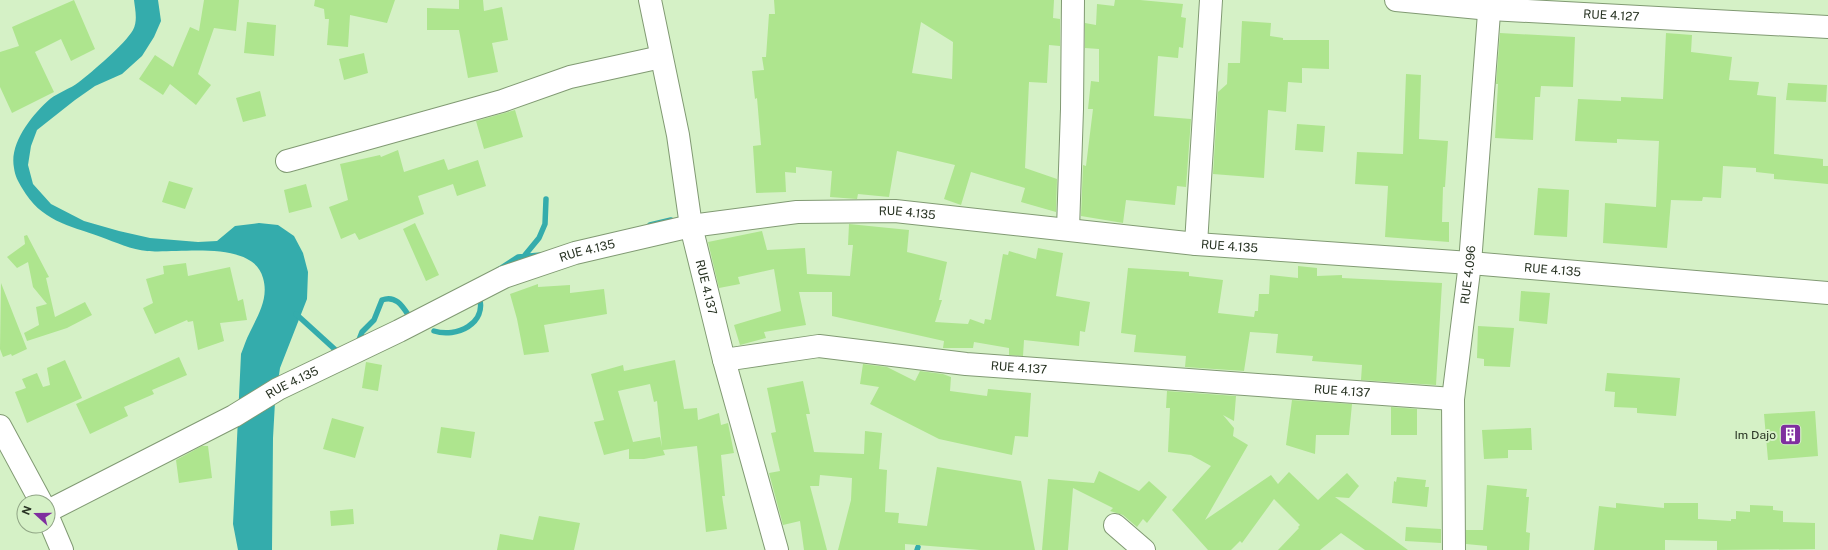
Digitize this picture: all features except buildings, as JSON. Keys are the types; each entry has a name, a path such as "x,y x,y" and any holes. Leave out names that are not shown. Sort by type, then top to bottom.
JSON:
{"street":[{"name":"RUE 4.137","path":"650,0 678,136 691,226 724,360 819,346 966,364 1453,399"},
{"path":"1068,229 1072,109 1072,0"},
{"path":"1196,244 1211,0"},
{"name":"RUE 4.127","path":"1396,0 1828,27"},
{"name":"RUE 4.096","path":"1454,550 1453,399 1470,263 1490,5"},
{"path":"287,161 502,101 570,77 661,57"},
{"name":"RUE 4.135","path":"56,507 234,416 278,389 399,331 504,277 575,253 691,226 798,212 895,211 1196,244 1470,263 1828,293"},
{"path":"724,360 777,550"},
{"path":"0,426 36,494"},
{"path":"1115,525 1144,550"},
{"path":"55,534 62,550"}],"water":[{"path":"134,0 158,0 161,21 154,37 142,56 122,74 95,86 37,130 31,146 28,165 33,184 51,204 84,221 119,231 150,238 198,242 217,241 235,226 259,223 278,225 294,236 303,253 308,272 307,299 280,368 275,402 273,438 272,550 238,550 233,524 241,354 247,337 262,306 265,292 263,278 256,266 245,258 230,253 212,251 147,251 135,249 67,225 47,215 38,208 29,199 15,174 13,159 15,149 18,139 29,121 50,99 76,84 108,58 123,43 135,26 136,15"}],"waterway":[{"path":"525,255 539,238 545,224 546,199"},
{"path":"650,225 671,220"},
{"path":"498,270 518,257 541,255"},
{"path":"434,331 443,333 452,332 468,327 475,321 479,314 481,306 479,296"},
{"path":"357,345 362,332 374,320 382,300 392,299 396,301 403,307 411,319"},
{"path":"296,314 340,354"}],"place":[{"name":"Im Dajo","path":"1791,435"}]}
